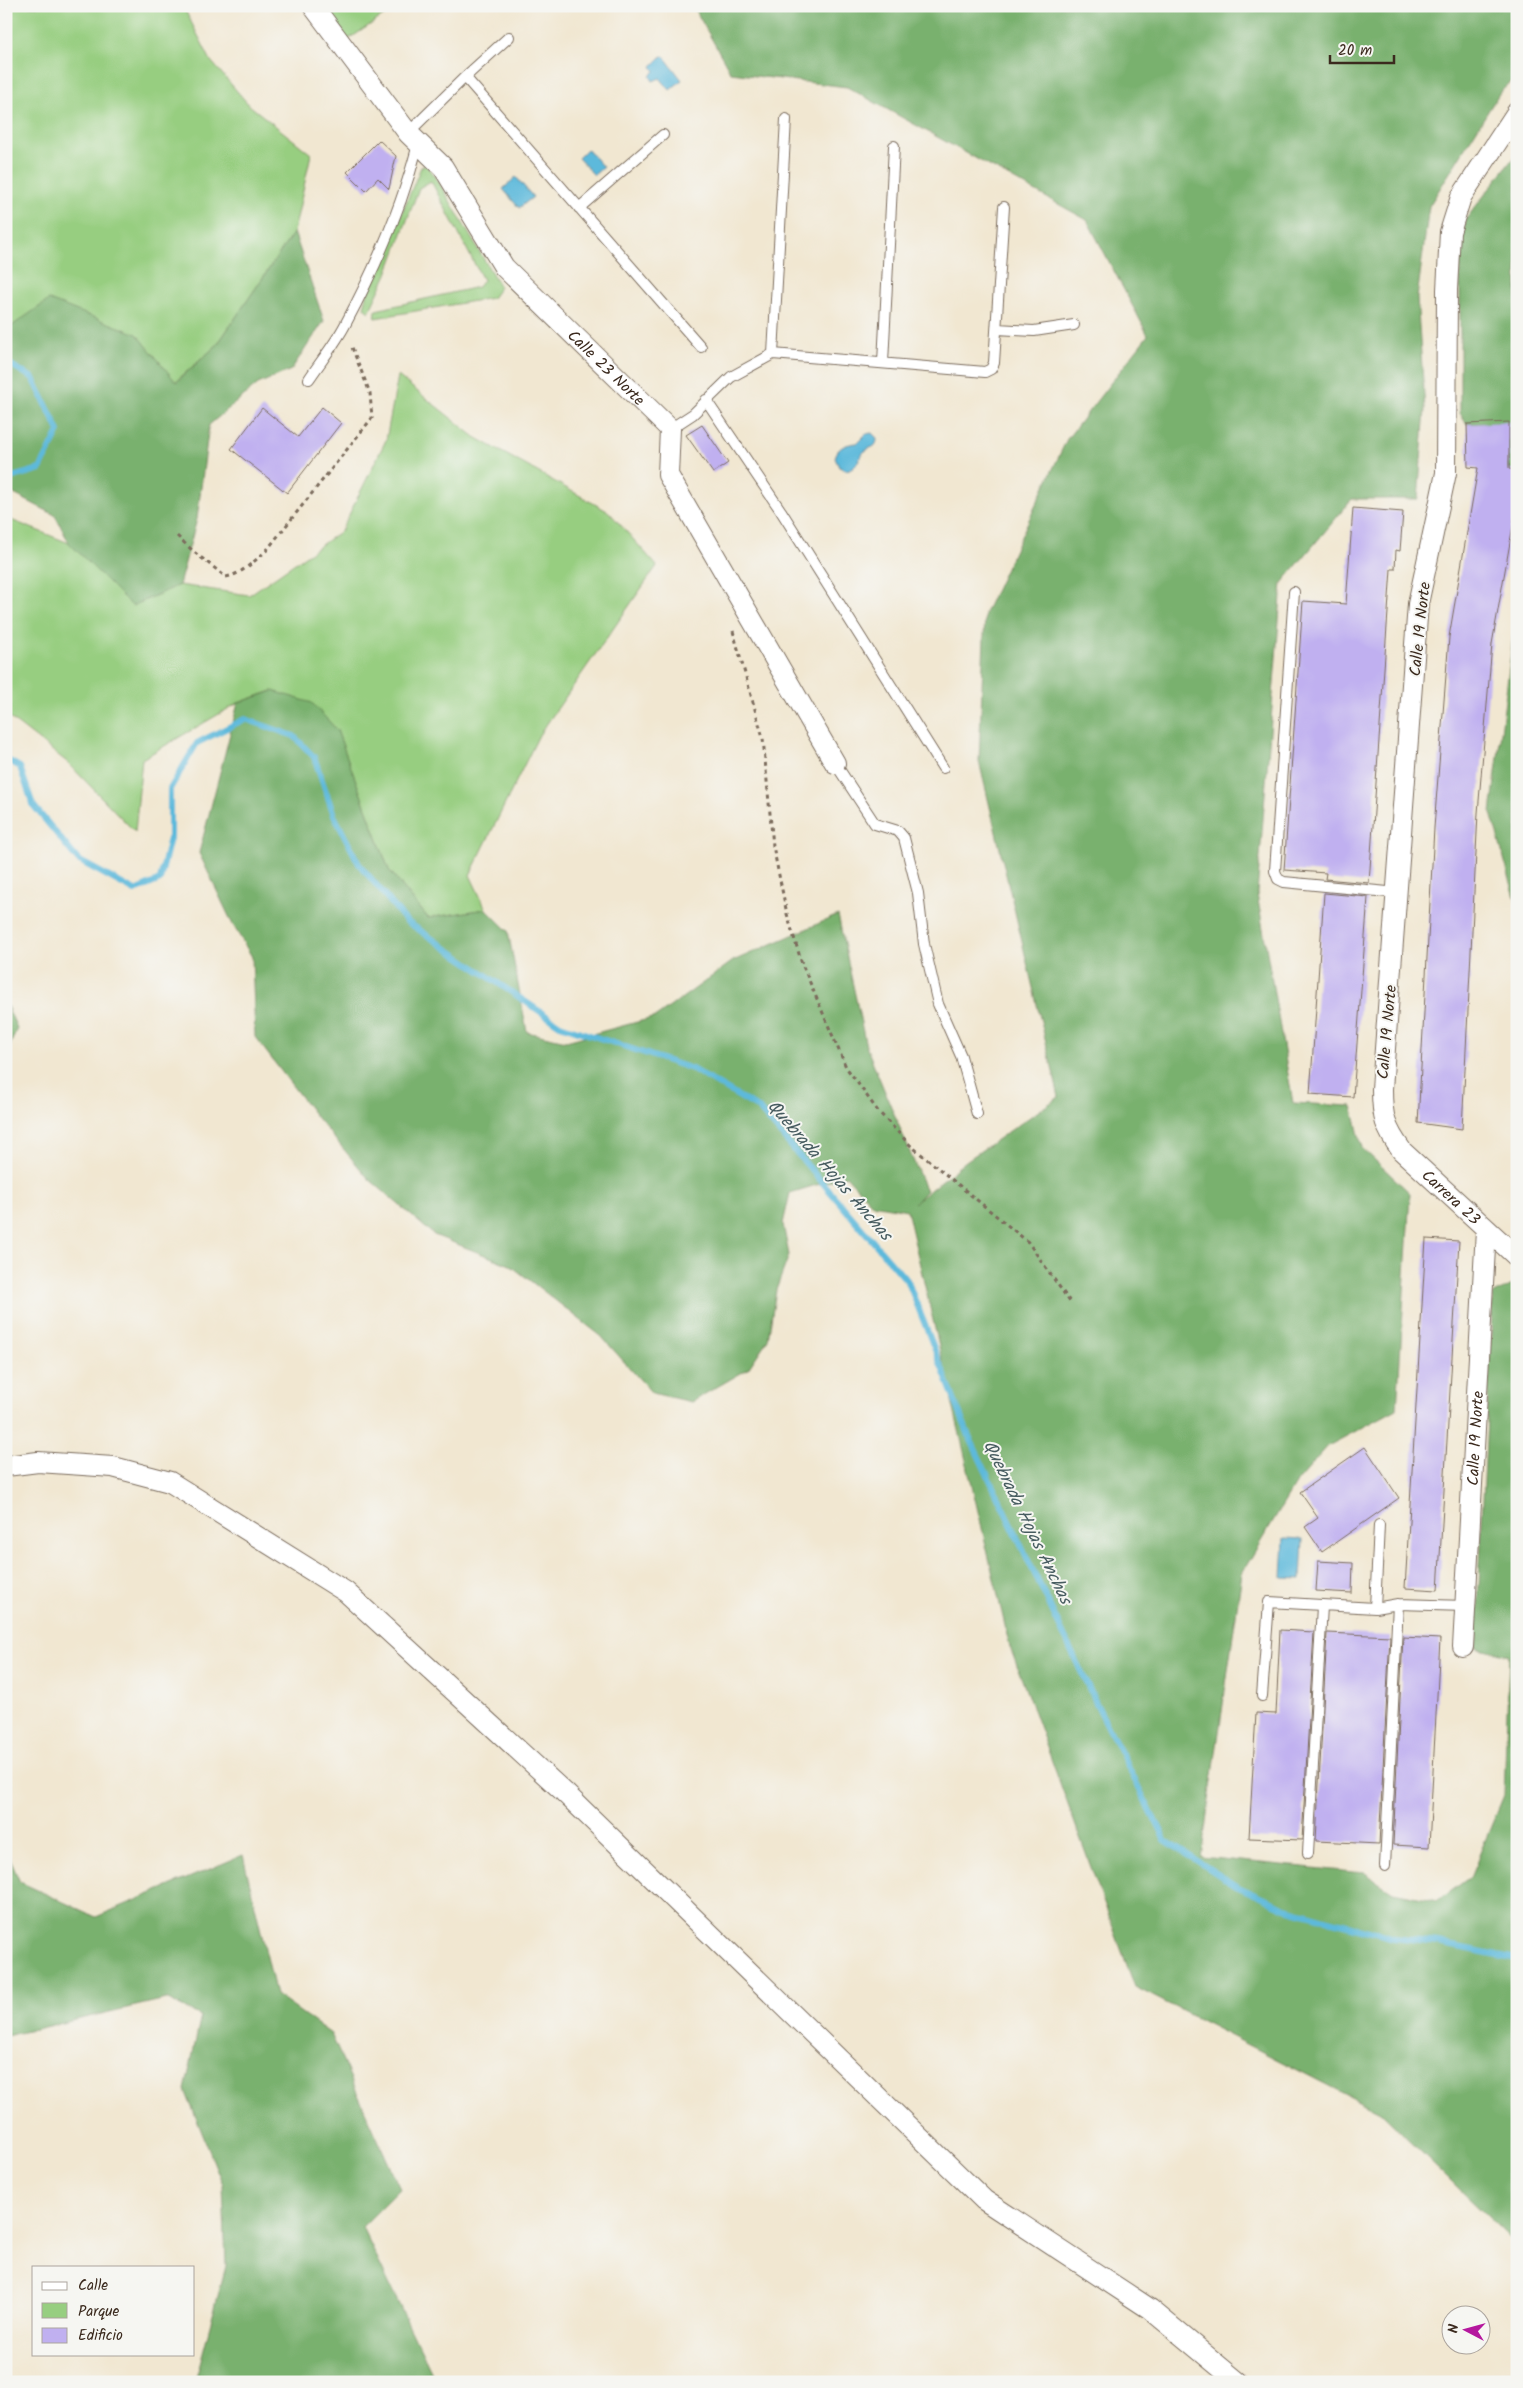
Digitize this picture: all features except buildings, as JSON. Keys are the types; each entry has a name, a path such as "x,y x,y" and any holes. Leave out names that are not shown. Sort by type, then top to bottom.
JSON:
{"street":[{"name":"Calle 23 Norte","path":"313,6 413,139 443,167 504,268 670,429"},
{"name":"Calle 19 Norte","path":"1389,1134 1382,1116 1382,1089 1398,894 1418,604 1446,473 1450,232 1461,197 1517,112"},
{"path":"670,429 668,475 835,763"},
{"name":"Carrera 23","path":"1389,1134 1402,1151 1517,1257"},
{"name":"Calle 19 Norte","path":"1464,1647 1486,1230"},
{"path":"6,1466 38,1462 113,1467 170,1482 346,1592 564,1792 984,2200 1150,2309 1238,2382"}],"lane":[{"path":"309,379 344,326 390,232 410,176 413,139 464,77 509,37"},
{"path":"464,77 700,347"},
{"path":"773,354 786,118"},
{"path":"579,208 663,135"},
{"path":"883,363 894,146"},
{"path":"670,429 693,414 731,377 773,354 985,372 991,369 994,363 997,329 1004,206"},
{"path":"997,329 1034,331 1074,325"},
{"path":"706,400 781,511 944,768"},
{"path":"1294,592 1275,871 1278,879 1284,882 1398,894"},
{"path":"835,763 875,824 898,831 904,838 918,893 924,944 938,1004 961,1056 977,1114"},
{"path":"1375,1608 1379,1525"},
{"path":"1262,1696 1269,1602 1375,1608 1398,1604 1466,1606"},
{"path":"1385,1866 1398,1604"},
{"path":"1308,1853 1322,1606"}],"path":[{"path":"177,536 226,577 235,575 245,569 266,551 372,418 370,392 344,326"},
{"path":"732,626 763,738 773,846 787,914 802,964 846,1067 877,1110 910,1145 1028,1242 1070,1302"}],"green space":[{"path":"6,6 183,6 211,61 249,105 311,154 294,232 217,345 175,382 137,334 6,330"},
{"path":"323,6 398,6 346,41"},
{"path":"693,6 1517,6 1517,77 1500,92 1429,206 1417,298 1425,409 1418,499 1352,499 1282,583 1257,894 1293,1103 1352,1106 1362,1148 1410,1193 1397,1409 1328,1446 1297,1481 1242,1573 1201,1857 1364,1873 1393,1892 1438,1901 1470,1877 1504,1795 1509,1655 1476,1647 1493,1294 1517,1283 1517,2245 1380,2112 1135,1987 1010,1647 907,1210 872,1204 846,1176 790,1193 783,1224 789,1255 776,1290 768,1339 748,1369 691,1402 652,1393 601,1336 510,1265 434,1235 369,1179 317,1118 255,1037 252,957 233,925 199,853 238,703 273,691 312,703 337,730 389,870 428,918 486,909 508,931 527,1032 566,1041 656,1017 733,961 838,915 866,1046 926,1191 914,1203 966,1161 1059,1097 979,761 985,613 1067,439 1148,335 1087,220 847,87 731,73"},
{"path":"1517,153 1517,470 1509,469 1508,423 1467,424 1460,413 1460,250 1466,219"},
{"path":"426,165 440,184 500,287 492,298 375,318 376,310 478,287 483,280 431,181 419,188 387,274 369,312 364,308 367,295 421,167"},
{"path":"294,232 324,321 291,370 258,384 209,425 197,519 179,585 132,606 69,543 55,515 6,490 6,330 49,300 137,334 176,382 217,345"},
{"path":"398,376 475,437 609,512 657,566 539,735 470,875 486,909 428,918 389,870 337,731 272,691 238,703 142,759 135,832 67,762 6,715 6,518 69,543 132,606 179,585 249,595 341,531 386,440"},
{"path":"1517,604 1517,904 1491,813"},
{"path":"6,1004 17,1028 6,1056"},
{"path":"6,1850 20,1882 96,1917 243,1855 276,1995 331,2034 400,2189 362,2227 436,2382 195,2382 226,2266 223,2185 185,2090 201,2016 166,1999 6,2036"}],"water":[{"path":"663,55 682,80 670,90 660,78 653,81 650,76 655,71 652,66"},
{"path":"587,149 603,167 594,175 578,158"},
{"path":"516,177 533,197 519,208 503,189"},
{"path":"872,433 877,438 875,445 862,453 854,467 846,470 839,467 835,458 838,451 846,445 857,443 866,434"},
{"path":"1284,1538 1303,1539 1301,1579 1282,1578"}],"waterway":[{"name":"Quebrada Hojas Anchas","path":"6,362 33,378 59,431 40,469 6,479"},
{"name":"Quebrada Hojas Anchas","path":"6,759 20,767 33,805 78,860 135,891 160,880 170,838 170,789 197,743 245,719 294,736 314,757 334,815 359,864 406,921 560,1025 692,1069 758,1108 908,1282 969,1436 1097,1705 1165,1840 1236,1886 1286,1908 1394,1938 1438,1943 1517,1959"}]}
